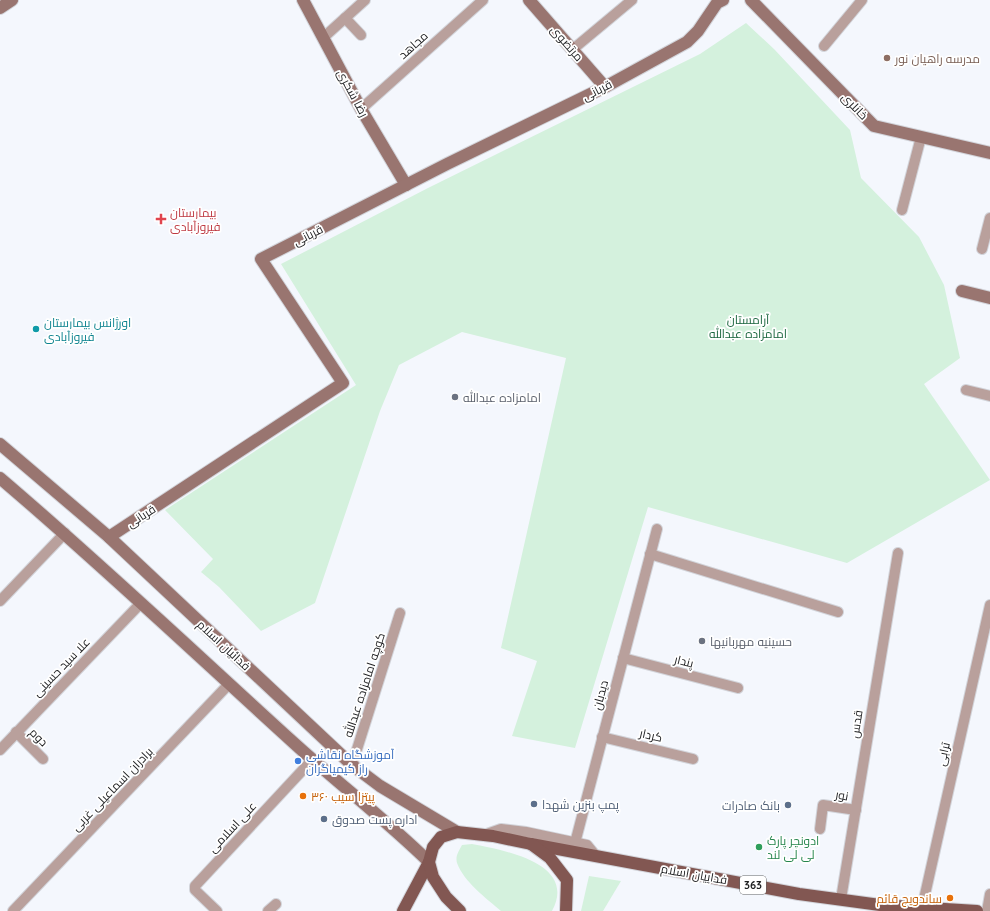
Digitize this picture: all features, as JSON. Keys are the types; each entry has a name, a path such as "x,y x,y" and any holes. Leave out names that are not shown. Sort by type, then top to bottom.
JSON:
{"main road":[{"name":"فداییان اسلام","path":"457,832 493,836 799,894 880,905 977,911"},
{"path":"403,911 429,862 433,847 441,837 457,832"},
{"path":"531,844 550,858 566,880 566,911"},
{"path":"429,862 433,877 446,897 460,911"}],"street":[{"path":"0,8 12,0"},
{"name":"رضا شکری","path":"302,0 324,37 361,109 406,185"},
{"path":"324,37 365,0"},
{"name":"مجاهد","path":"361,109 483,0"},
{"name":"مرتضوی","path":"529,0 604,87"},
{"path":"572,50 632,0"},
{"name":"قربانی","path":"109,537 343,383 261,259 604,87 687,42 698,31 717,3 723,0"},
{"name":"خانلری","path":"751,0 874,126 990,153"},
{"path":"824,46 862,0"},
{"path":"345,18 361,34"},
{"path":"902,210 921,137"},
{"path":"982,249 990,218"},
{"path":"962,291 990,298"},
{"path":"966,390 990,396"},
{"name":"فدائیان اسلام","path":"0,444 109,537 352,765 380,786 457,832"},
{"name":"فدائیان اسلام","path":"0,478 65,533 312,760 390,824 429,862"},
{"name":"دیدبان","path":"575,843 657,530"},
{"path":"0,601 65,533"},
{"name":"قدس","path":"841,899 898,553"},
{"path":"650,554 838,612"},
{"name":"علا سید حسینی","path":"0,750 141,603"},
{"name":"ترابی","path":"922,908 990,605"},
{"name":"کوچه امامزاده عبدالله","path":"352,765 400,613"},
{"name":"پندار","path":"623,658 738,688"},
{"name":"برادران اسماعیلی غربی","path":"13,911 229,684"},
{"name":"دوم","path":"16,732 43,759"},
{"name":"کردار","path":"602,737 693,758"},
{"name":"علی اسلامی","path":"217,911 195,890 195,886 312,760"},
{"name":"نور","path":"820,828 823,805 856,810"},
{"path":"483,835 501,829 526,832 587,845 596,856"},
{"path":"987,911 990,894"}],"green space":[{"name":"آرامستان امامزاده عبدالله","path":"746,23 774,49 850,130 861,178 919,237 944,285 960,358 924,384 990,480 847,563 648,507 575,748 512,736 537,661 501,648 566,358 462,332 399,365 380,411 315,603 261,631 219,587 201,572 213,559 165,510 356,385 281,264 428,188 700,54"},
{"path":"472,844 518,855 546,870 555,881 557,895 552,911 501,911 470,883 460,870 457,863 459,851 462,845"},
{"path":"589,876 621,881 603,911 581,911"}],"place":[{"name":"مدرسه راهیان نور","path":"887,58"},
{"name":"بیمارستان فیروزآبادی","path":"161,219"},
{"name":"اورژانس بیمارستان فیروزآبادی","path":"36,329"},
{"name":"امامزاده عبدالله","path":"455,397"},
{"name":"حسینیه مهربانیها","path":"702,641"},
{"name":"آموزشگاه نقاشی راز کیمیاگران","path":"298,761"},
{"name":"پیتزا سیب ۳۶۰","path":"303,796"},
{"name":"پمپ بنزین شهدا","path":"534,804"},
{"name":"بانک صادرات","path":"788,805"},
{"name":"اداره پست صدوق","path":"324,819"},
{"name":"ادونچر پارک لی لی لند","path":"759,847"},
{"name":"ساندویچ قائم","path":"950,898"}]}
